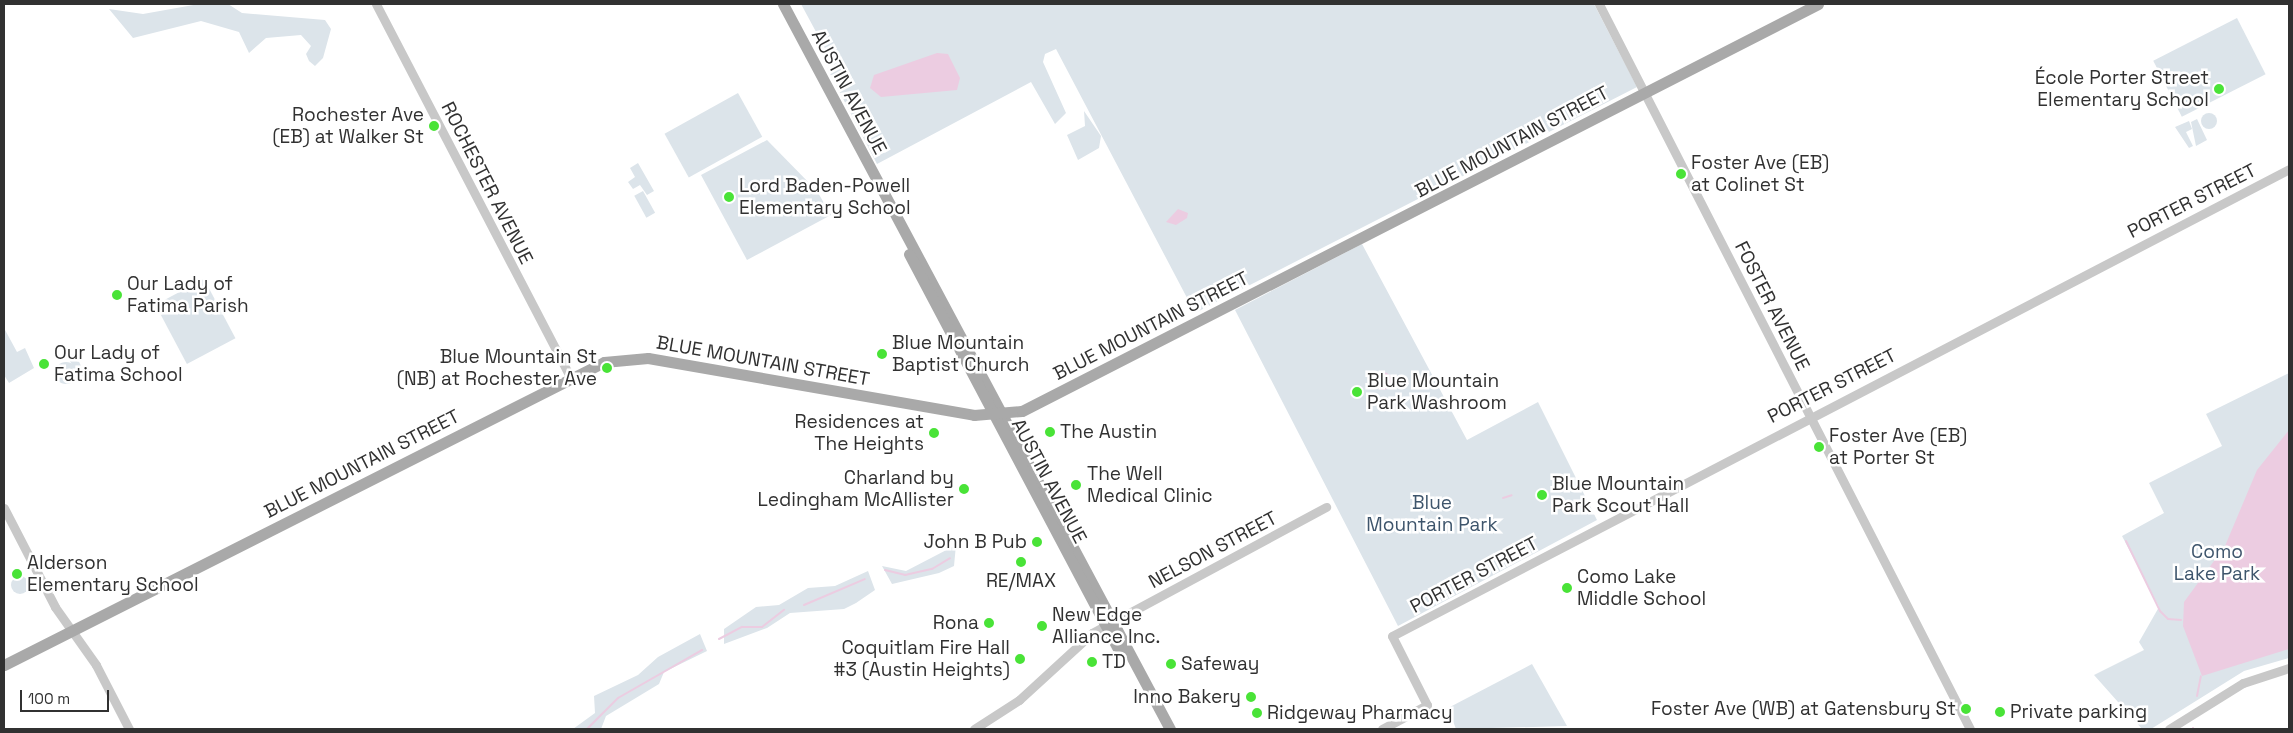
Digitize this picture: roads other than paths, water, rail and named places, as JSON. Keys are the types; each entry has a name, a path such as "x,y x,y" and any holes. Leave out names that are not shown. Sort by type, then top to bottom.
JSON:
{"main road":[{"name":"AUSTIN AVENUE","path":"783,4 912,249 909,254 922,279 1049,508 1162,729"},
{"name":"BLUE MOUNTAIN STREET","path":"4,665 570,376 604,362 648,358 999,416 1048,398 1818,4"},
{"name":"AUSTIN AVENUE","path":"1109,624 1170,729"}],"street":[{"name":"ROCHESTER AVENUE","path":"376,4 570,376"},
{"name":"FOSTER AVENUE","path":"1599,4 1970,729"},
{"name":"PORTER STREET","path":"1382,729 1427,705 1392,636 1809,416 2289,169"},
{"path":"4,508 72,631 96,665 130,729"},
{"name":"NELSON STREET","path":"974,729 1019,700 1084,638 1326,508"},
{"path":"2169,729 2243,683 2289,668"}],"waterway":[{"path":"1503,498 1512,495"},
{"path":"2126,541 2160,611 2168,619 2181,620"},
{"path":"885,570 905,575 932,569 950,558"},
{"path":"804,605 865,579"},
{"path":"719,639 742,627 762,627 784,610"},
{"path":"587,729 618,698 702,650"},
{"path":"2197,696 2201,676"}],"place":[{"name":"École Porter Street Elementary School","path":"2219,89"},
{"name":"Rochester Ave (EB) at Walker St","path":"434,126"},
{"name":"Foster Ave (EB) at Colinet St","path":"1681,174"},
{"name":"Lord Baden-Powell Elementary School","path":"729,197"},
{"name":"Our Lady of Fatima Parish","path":"117,295"},
{"name":"Blue Mountain Baptist Church","path":"882,354"},
{"name":"Our Lady of Fatima School","path":"44,364"},
{"name":"Blue Mountain St (NB) at Rochester Ave","path":"607,368"},
{"name":"Blue Mountain Park Washroom","path":"1357,392"},
{"name":"The Austin","path":"1050,432"},
{"name":"Residences at The Heights","path":"934,433"},
{"name":"Foster Ave (EB) at Porter St","path":"1819,447"},
{"name":"The Well Medical Clinic","path":"1076,485"},
{"name":"Charland by Ledingham McAllister","path":"964,489"},
{"name":"Blue Mountain Park Scout Hall","path":"1542,495"},
{"name":"John B Pub","path":"1037,542"},
{"name":"RE/MAX","path":"1021,562"},
{"name":"Alderson Elementary School","path":"17,574"},
{"name":"Como Lake Middle School","path":"1567,588"},
{"name":"Rona","path":"989,623"},
{"name":"New Edge Alliance Inc.","path":"1042,626"},
{"name":"Coquitlam Fire Hall #3 (Austin Heights)","path":"1020,659"},
{"name":"TD","path":"1092,662"},
{"name":"Safeway","path":"1171,664"},
{"name":"Inno Bakery","path":"1251,697"},
{"name":"Foster Ave (WB) at Gatensbury St","path":"1966,709"},
{"name":"Private parking","path":"2000,712"},
{"name":"Ridgeway Pharmacy","path":"1257,713"}],"park label":[{"name":"Blue Mountain Park","path":"1432,514"},
{"name":"Como Lake Park","path":"2217,563"}]}
